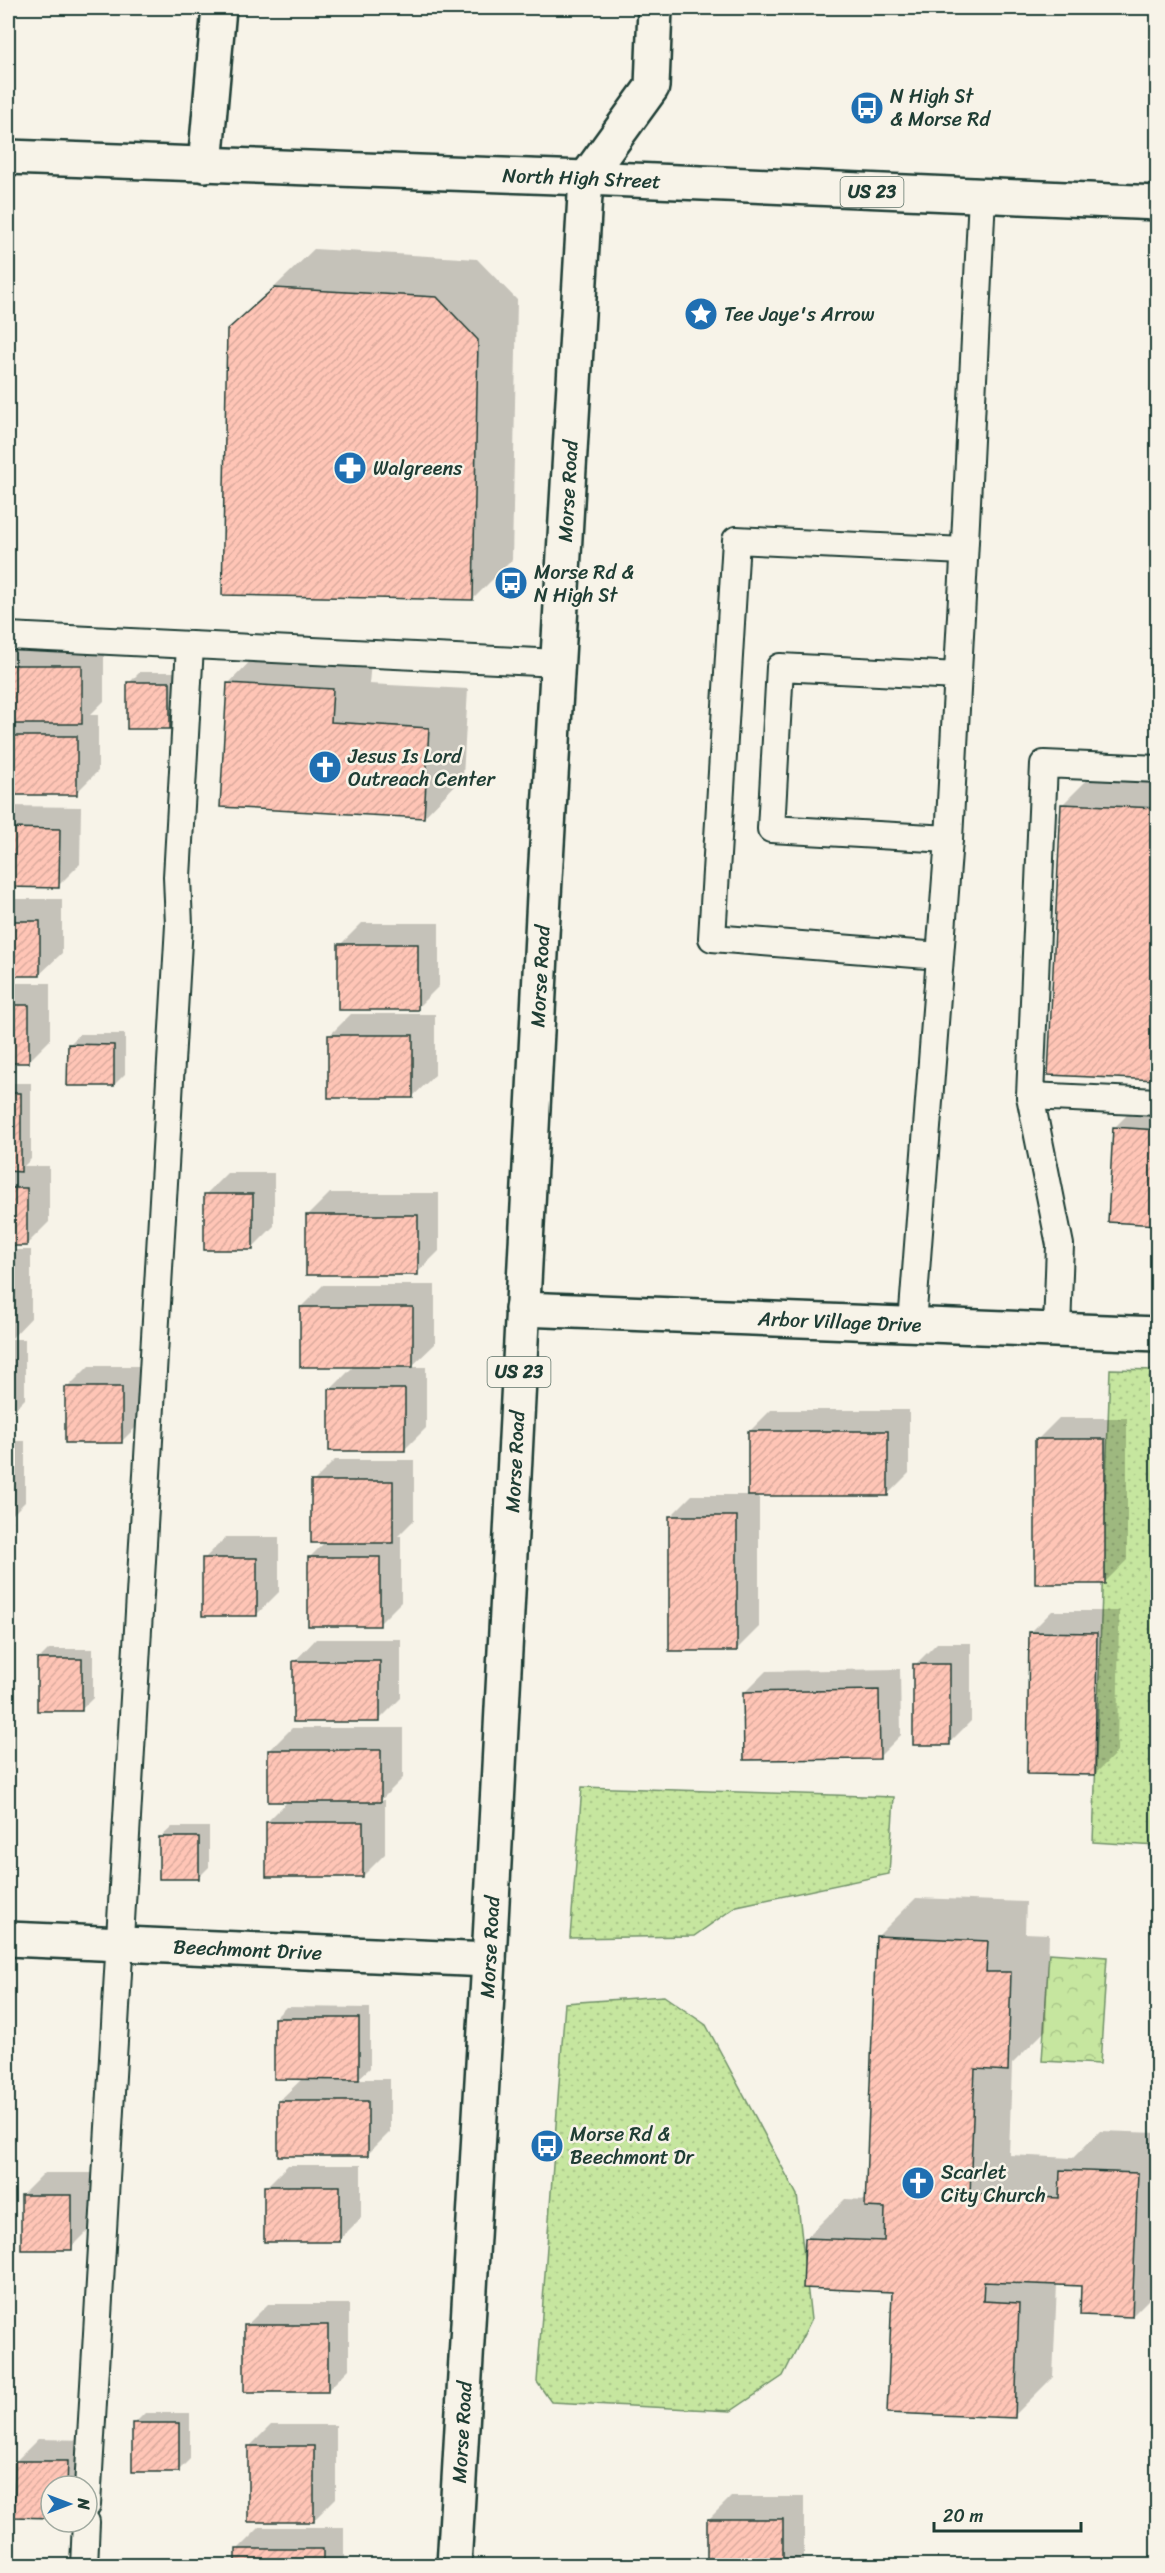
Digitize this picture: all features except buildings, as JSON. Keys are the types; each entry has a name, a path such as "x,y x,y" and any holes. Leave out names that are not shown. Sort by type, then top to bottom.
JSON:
{"main road":[{"path":"205,165 219,8"},
{"path":"586,178 652,87 656,8"},
{"name":"North High Street","path":"8,157 586,178 1158,203"},
{"name":"Morse Road","path":"454,2565 586,178"},
{"name":"Arbor Village Drive","path":"522,1309 1158,1334"},
{"name":"Beechmont Drive","path":"8,1939 489,1960"}],"lane":[{"path":"912,1324 949,839 982,196"},
{"path":"940,956 712,938 735,540 964,551"},
{"path":"8,636 559,663"},
{"path":"89,2474 178,925 177,877 190,646"},
{"path":"949,839 771,829 776,737 780,667 958,676"},
{"path":"1057,1330 1060,1245 1030,1096 1044,764 1158,769"},
{"path":"1030,1096 1158,1102"},
{"path":"84,2565 85,2534"}],"green space":[{"path":"1110,1369 1157,1370 1157,1846 1093,1842"},
{"path":"582,1787 894,1797 889,1874 737,1906 694,1936 570,1938"},
{"path":"1049,1953 1107,1957 1100,2064 1042,2061"},
{"path":"664,1996 706,2025 797,2195 811,2320 783,2376 731,2411 551,2402 537,2382 565,2003"}],"place":[{"name":"N High St & Morse Rd","path":"867,108"},
{"name":"Tee Jaye's Arrow","path":"701,314"},
{"name":"Walgreens","path":"350,468"},
{"name":"Morse Rd & N High St","path":"511,583"},
{"name":"Jesus Is Lord Outreach Center","path":"325,767"},
{"name":"Morse Rd & Beechmont Dr","path":"547,2146"},
{"name":"Scarlet City Church","path":"918,2183"}]}
